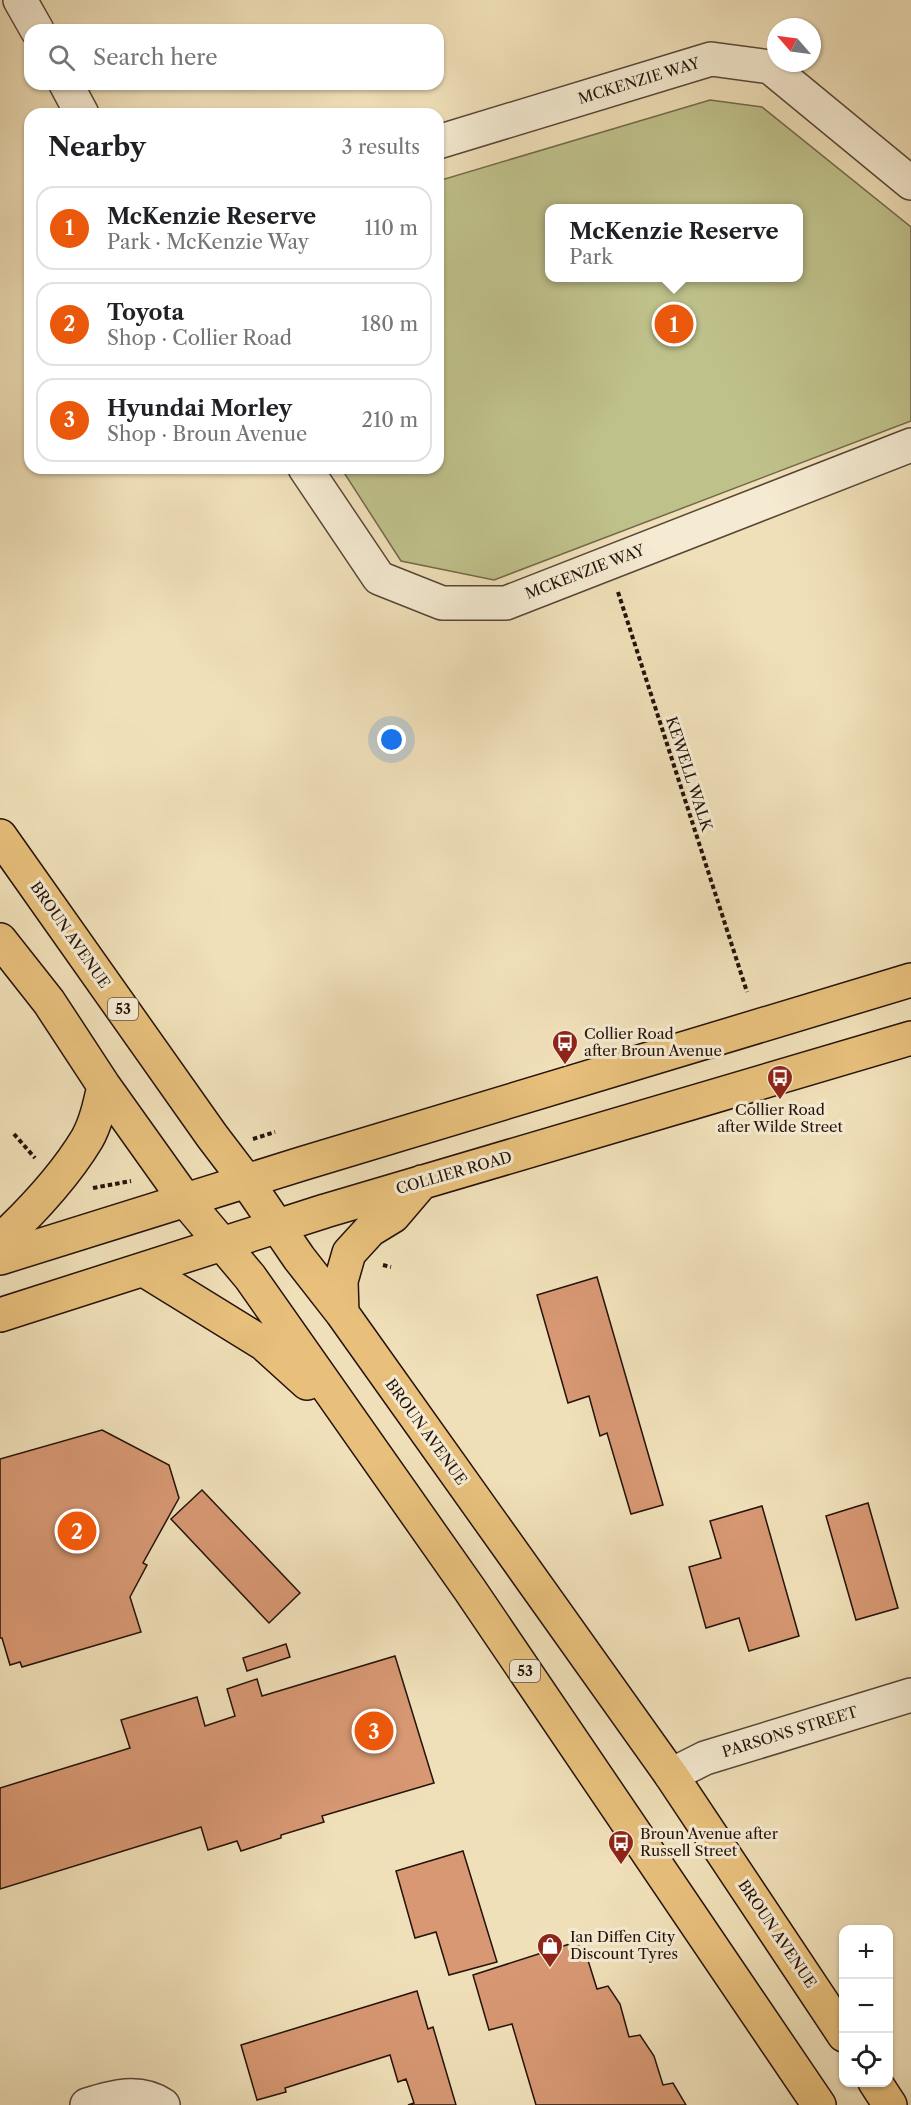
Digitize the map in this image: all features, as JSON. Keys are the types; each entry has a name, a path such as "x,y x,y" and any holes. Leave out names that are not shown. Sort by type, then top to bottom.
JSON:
{"main road":[{"name":"BROUN AVENUE","path":"0,836 276,1226 342,1313 671,1775 842,2033"},
{"name":"53","path":"0,940 49,1002 104,1086 186,1201 250,1277 470,1590 819,2105"},
{"path":"0,1258 911,980"},
{"name":"COLLIER ROAD","path":"0,1315 276,1226 911,1038"},
{"path":"0,1241 32,1211 87,1138 97,1115 104,1086"},
{"path":"342,1313 341,1281 349,1253 370,1230 393,1216 422,1182"},
{"path":"144,1270 264,1344 353,1424"},
{"path":"878,2087 890,2105"}],"street":[{"path":"20,0 34,24"},
{"name":"MCKENZIE WAY","path":"444,140 711,58 770,67 911,183"},
{"path":"69,90 79,108"},
{"name":"MCKENZIE WAY","path":"308,474 379,578 442,603 506,603 911,445"},
{"name":"PARSONS STREET","path":"671,1775 705,1758 911,1695"},
{"path":"87,2105 118,2096 137,2096 156,2100 163,2105"}],"path":[{"name":"KEWELL WALK","path":"608,563 747,992"}],"green space":[{"path":"710,100 762,107 911,227 911,421 494,580 401,561 345,474 444,474 444,179"}],"building":[{"path":"597,1277 663,1505 631,1514 607,1433 600,1436 589,1396 568,1403 537,1295"},
{"path":"102,1430 169,1465 179,1498 143,1563 147,1565 130,1597 141,1632 22,1667 20,1662 10,1665 2,1638 0,1638 0,1459"},
{"path":"202,1490 300,1593 269,1623 171,1519"},
{"path":"868,1503 898,1608 856,1620 826,1516"},
{"path":"762,1506 799,1636 749,1651 739,1618 706,1628 689,1567 721,1558 710,1521"},
{"path":"286,1644 290,1657 247,1671 243,1658"},
{"path":"395,1656 434,1783 322,1816 324,1822 281,1835 281,1838 241,1851 237,1841 208,1850 201,1827 0,1889 0,1788 130,1748 121,1720 197,1697 205,1726 235,1716 227,1689 257,1679 262,1696"},
{"path":"463,1851 497,1962 449,1975 436,1932 415,1938 396,1871"},
{"path":"576,1942 587,1957 597,1989 608,1986 620,2004 629,2037 640,2035 654,2056 663,2085 673,2083 686,2105 536,2105 512,2024 489,2030 473,1975"},
{"path":"417,1991 428,2029 433,2027 456,2105 408,2105 414,2103 406,2079 398,2082 390,2055 285,2088 286,2092 257,2100 241,2045"}],"place":[{"name":"McKenzie Reserve","path":"674,324"},
{"name":"Collier Road after Broun Avenue","path":"565,1066"},
{"name":"Collier Road after Wilde Street","path":"780,1101"},
{"name":"Toyota","path":"77,1531"},
{"name":"Hyundai Morley","path":"374,1731"},
{"name":"Broun Avenue after Russell Street","path":"621,1866"},
{"name":"Ian Diffen City Discount Tyres","path":"550,1969"}]}
